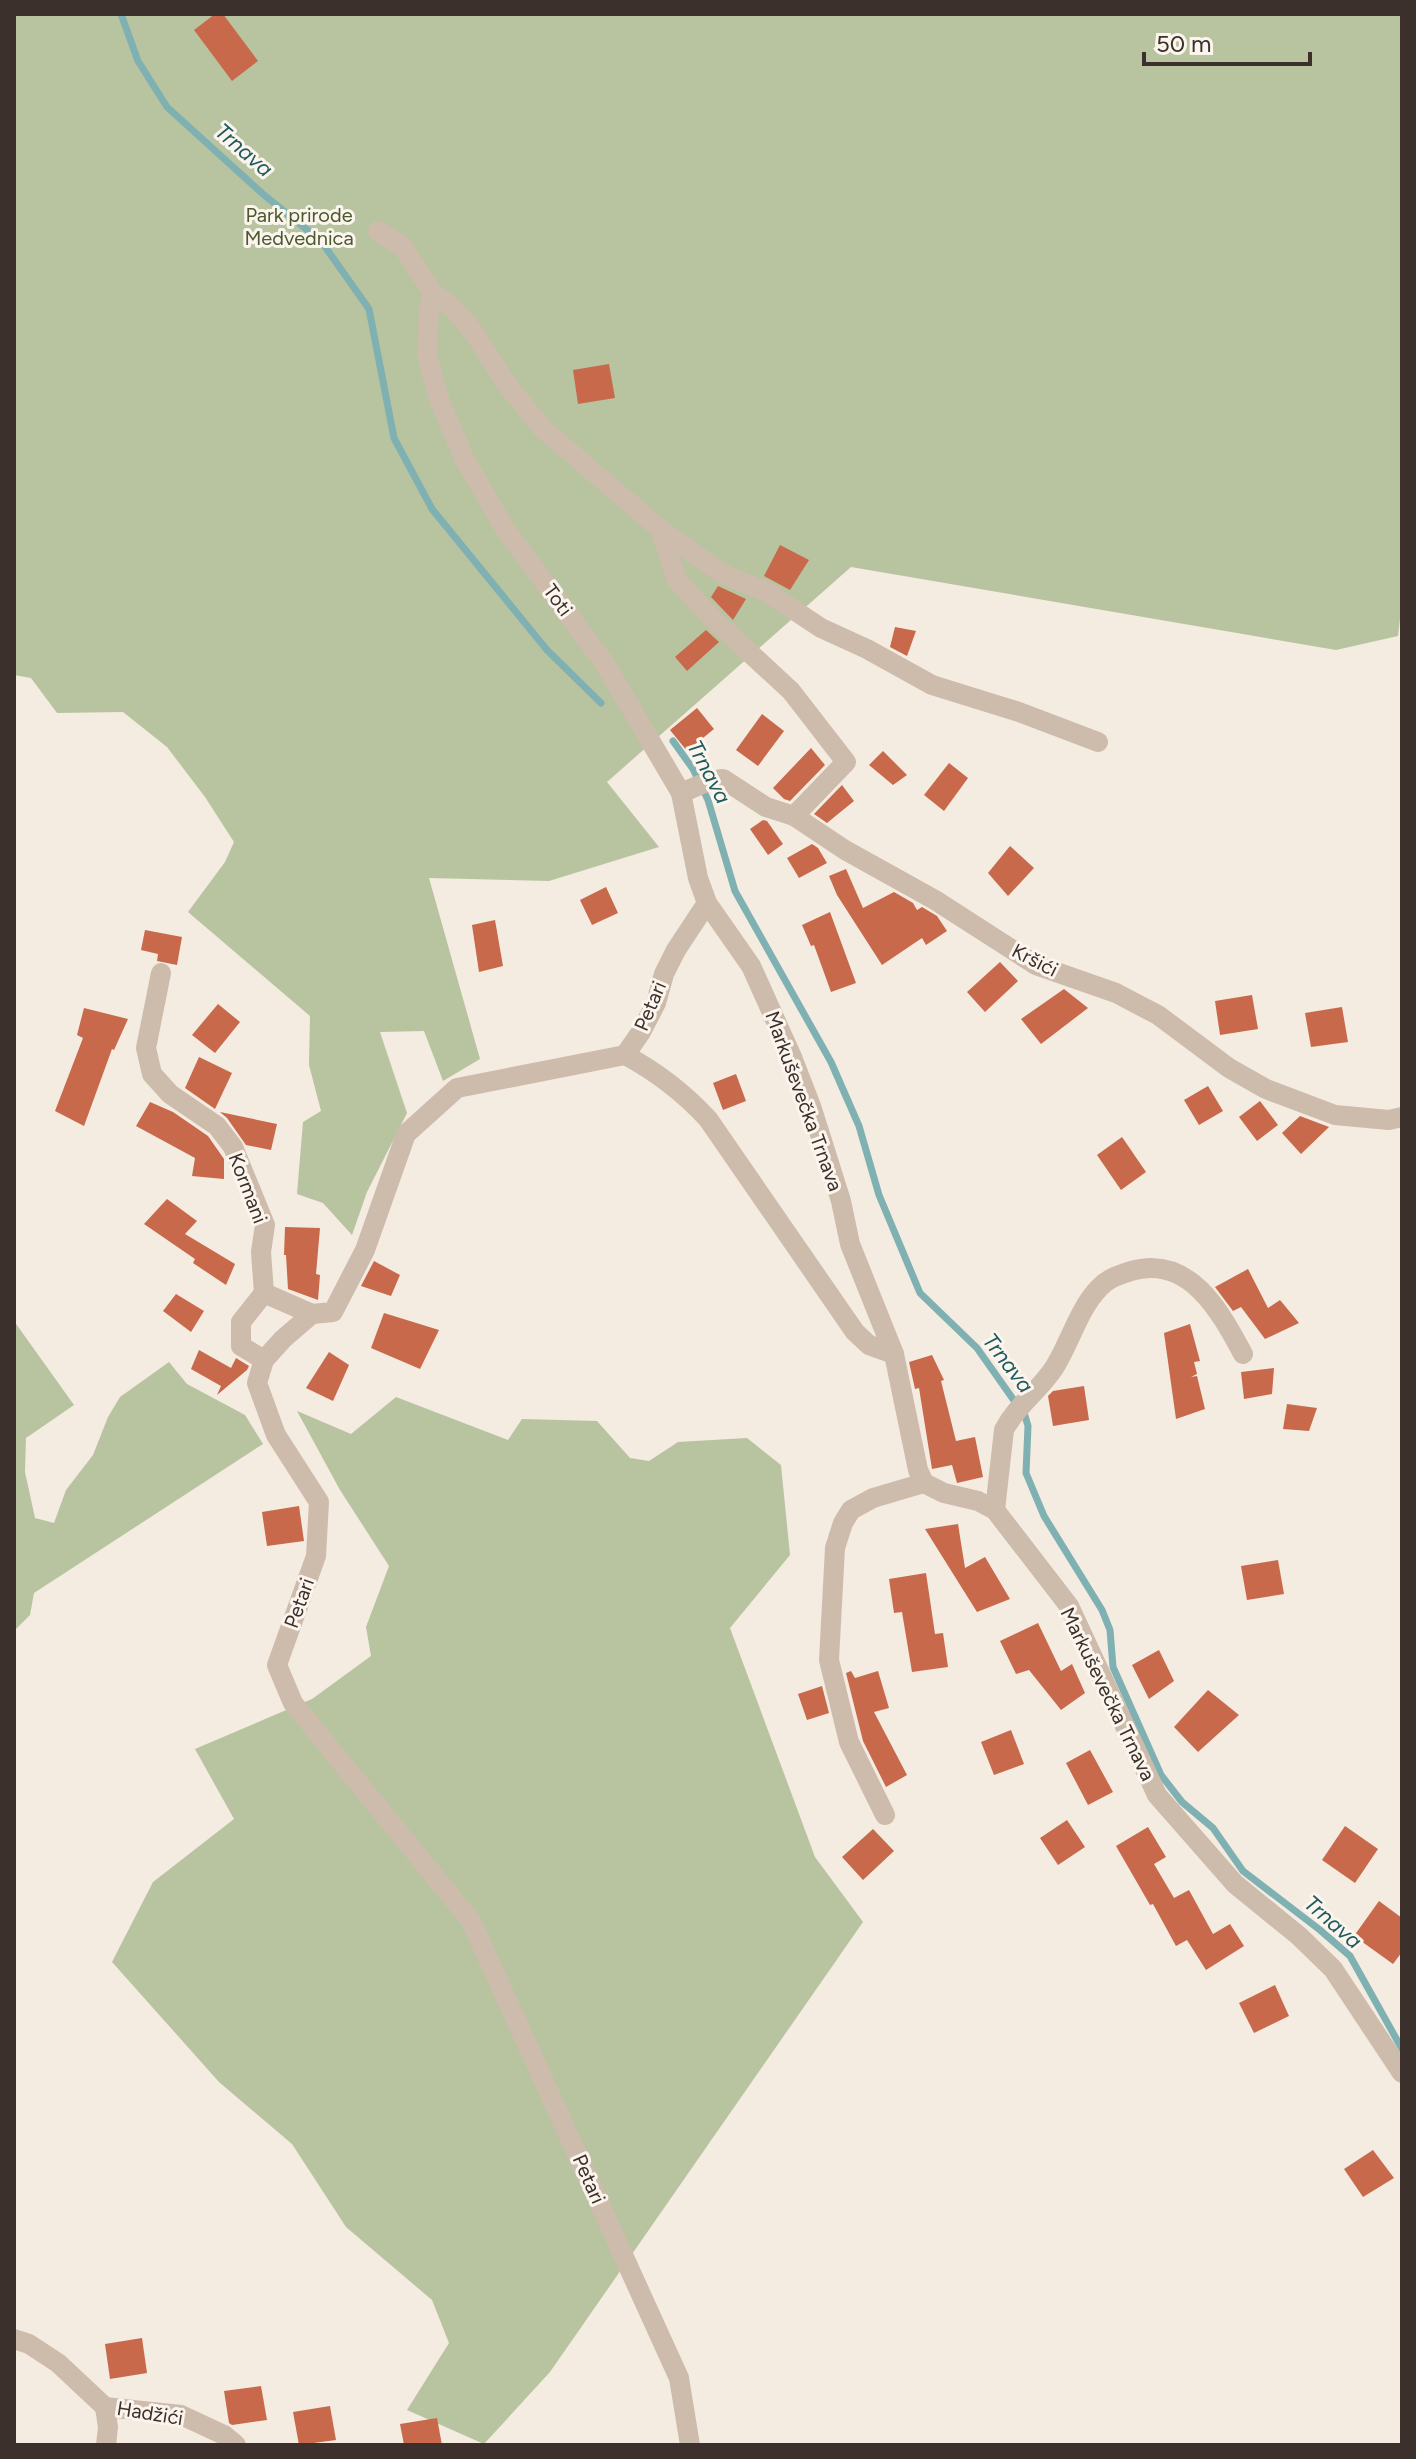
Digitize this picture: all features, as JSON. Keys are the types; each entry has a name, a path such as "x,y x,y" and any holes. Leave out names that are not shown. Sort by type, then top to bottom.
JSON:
{"street":[{"path":"378,231 403,247 433,293 453,308 475,334 505,382 542,428 660,529 721,573 767,592 821,628 932,685 1019,712 1098,742"},
{"name":"Toti","path":"433,293 427,356 439,399 464,458 505,529 695,787 698,878 707,903"},
{"path":"660,529 677,580 712,618 791,691 846,762 794,816"},
{"name":"Kršići","path":"695,787 723,779 766,807 794,816 1036,965 1116,993 1158,1015 1229,1068 1266,1089 1335,1115 1389,1120 1402,1117"},
{"name":"Petari","path":"690,2445 679,2378 471,1921 293,1703 277,1665 316,1556 319,1502 276,1435 257,1383 264,1360 312,1314 333,1312 365,1250 406,1134 457,1088 625,1055 656,1003 664,974 676,950 707,903"},
{"name":"Markuševečka Trnava","path":"707,903 751,966 811,1106 841,1201 850,1244 894,1354 918,1470 924,1483"},
{"name":"Kormani","path":"161,973 146,1048 152,1074 170,1094 217,1126 233,1147 265,1225 261,1252 264,1293"},
{"path":"625,1055 686,1095 708,1119 855,1332 869,1345 894,1354"},
{"path":"885,1815 849,1742 829,1660 835,1548 851,1510 873,1498 924,1483 995,1510 1004,1430 1053,1369 1098,1288 1113,1277 1144,1267 1166,1268 1195,1284 1207,1297 1243,1354"},
{"path":"264,1360 241,1346 241,1322 264,1293 312,1314"},
{"name":"Markuševečka Trnava","path":"995,1510 1069,1606 1157,1795 1235,1884 1299,1936 1333,1969 1402,2073"},
{"name":"Hadžići","path":"14,2339 29,2344 58,2363 105,2407 181,2415 224,2435 236,2445"},
{"name":"Hadžići","path":"105,2407 108,2427 106,2445"}],"green space":[{"name":"Park prirode Medvednica","path":"14,14 1402,14 1402,601 1398,636 1336,650 851,567 607,782 659,847 549,881 429,878 480,1059 443,1081 424,1031 380,1032 407,1113 367,1192 352,1235 323,1203 297,1194 303,1122 321,1111 309,1065 310,1016 188,912 225,862 234,842 167,747 123,712 57,713 31,678 14,675"},
{"path":"14,1321 74,1405 26,1438 25,1472 35,1518 54,1523 66,1490 93,1455 108,1417 120,1397 169,1362 187,1384 245,1415 263,1444 34,1593 30,1615 14,1631"},
{"path":"396,1397 508,1440 522,1419 597,1421 630,1458 649,1461 678,1442 747,1438 781,1465 790,1555 730,1628 815,1857 863,1922 550,2372 484,2444 407,2410 449,2343 432,2300 346,2227 292,2144 219,2082 112,1962 153,1882 234,1819 195,1749 312,1699 371,1656 366,1627 389,1566 340,1490 297,1411 351,1434"}],"building":[{"path":"215,14 223,14 258,61 232,81 194,30"},
{"path":"609,364 615,398 578,404 573,370"},
{"path":"780,545 809,560 790,590 764,576"},
{"path":"718,586 746,599 733,620 711,597"},
{"path":"895,627 916,631 907,656 890,647"},
{"path":"706,630 719,642 687,671 675,657"},
{"path":"697,708 714,729 687,751 670,730"},
{"path":"762,714 784,731 758,766 736,750"},
{"path":"811,748 825,765 790,801 784,799 773,788"},
{"path":"883,751 907,775 893,785 869,765"},
{"path":"949,763 968,778 944,811 924,795"},
{"path":"842,785 854,801 827,823 814,814"},
{"path":"763,820 767,821 783,844 768,855 750,829"},
{"path":"812,844 827,863 799,878 787,858"},
{"path":"1010,846 1034,868 1008,896 988,873"},
{"path":"846,869 863,908 894,892 913,903 917,910 922,907 937,916 947,931 926,945 922,938 882,965 837,895 829,876"},
{"path":"606,887 618,913 592,925 580,900"},
{"path":"830,912 856,983 831,992 814,945 811,946 802,925"},
{"path":"495,920 503,966 479,972 472,925"},
{"path":"145,930 182,937 177,965 157,961 158,954 141,950"},
{"path":"1000,962 1018,981 985,1012 967,992"},
{"path":"1064,989 1088,1008 1041,1044 1021,1019"},
{"path":"1252,995 1258,1029 1220,1035 1215,1001"},
{"path":"218,1004 240,1022 215,1053 192,1035"},
{"path":"1342,1007 1348,1042 1311,1047 1305,1013"},
{"path":"84,1008 128,1019 112,1049 84,1126 55,1111 83,1038 77,1035"},
{"path":"199,1057 232,1073 215,1109 185,1088"},
{"path":"736,1074 746,1101 723,1110 713,1083"},
{"path":"1208,1086 1223,1111 1199,1125 1184,1100"},
{"path":"1260,1101 1278,1125 1257,1141 1239,1117"},
{"path":"150,1102 173,1112 208,1136 224,1159 224,1179 192,1176 195,1158 136,1126"},
{"path":"220,1112 277,1124 271,1150 246,1145"},
{"path":"1300,1116 1329,1127 1301,1154 1282,1133"},
{"path":"1122,1137 1146,1172 1121,1190 1097,1155"},
{"path":"167,1199 197,1221 185,1234 235,1264 226,1285 144,1224"},
{"path":"285,1227 320,1228 316,1274 320,1275 318,1300 288,1289"},
{"path":"374,1261 400,1275 391,1296 361,1286"},
{"path":"1248,1269 1268,1308 1280,1300 1299,1323 1265,1339 1241,1307 1233,1311 1215,1287"},
{"path":"176,1294 204,1311 191,1332 163,1311"},
{"path":"384,1313 439,1330 420,1369 371,1348"},
{"path":"1190,1324 1200,1361 1194,1362 1197,1374 1191,1377 1197,1376 1205,1409 1176,1419 1164,1333"},
{"path":"199,1350 231,1368 236,1358 249,1366 217,1395 221,1386 191,1369"},
{"path":"329,1352 349,1365 333,1401 306,1388"},
{"path":"932,1355 944,1380 941,1381 956,1441 975,1437 983,1477 957,1483 952,1465 932,1469 919,1388 915,1389 909,1362"},
{"path":"1274,1368 1272,1394 1244,1399 1241,1372"},
{"path":"1084,1386 1089,1420 1053,1426 1048,1396 1053,1391"},
{"path":"1287,1404 1317,1408 1309,1431 1283,1429"},
{"path":"299,1506 304,1541 267,1546 262,1512"},
{"path":"958,1524 965,1568 985,1557 1010,1599 977,1612 925,1529"},
{"path":"1278,1560 1284,1594 1247,1600 1241,1566"},
{"path":"926,1573 935,1634 943,1633 948,1667 912,1672 902,1612 894,1613 889,1579"},
{"path":"1038,1623 1061,1671 1072,1664 1085,1693 1061,1710 1029,1670 1016,1674 1000,1641"},
{"path":"1159,1650 1174,1681 1149,1699 1132,1665"},
{"path":"851,1671 855,1678 878,1671 889,1708 874,1712 907,1775 886,1787 863,1741 846,1673"},
{"path":"822,1686 829,1713 807,1720 798,1694"},
{"path":"1208,1690 1239,1715 1198,1752 1174,1727"},
{"path":"1011,1730 1024,1764 994,1775 981,1742"},
{"path":"1090,1750 1113,1792 1088,1805 1066,1763"},
{"path":"1067,1820 1085,1847 1058,1865 1040,1838"},
{"path":"1345,1826 1378,1849 1355,1883 1322,1860"},
{"path":"1148,1827 1166,1857 1154,1864 1174,1898 1189,1890 1213,1934 1230,1924 1244,1946 1206,1970 1187,1940 1176,1946 1116,1846"},
{"path":"873,1829 894,1851 863,1880 842,1857"},
{"path":"1379,1901 1402,1918 1402,1952 1393,1964 1354,1936"},
{"path":"1275,1985 1289,2016 1254,2033 1239,2003"},
{"path":"1373,2150 1394,2178 1363,2197 1344,2169"},
{"path":"142,2338 147,2373 110,2379 105,2344"},
{"path":"261,2386 267,2420 229,2423 224,2391"},
{"path":"330,2406 336,2440 299,2445 293,2412"},
{"path":"437,2418 442,2445 404,2445 400,2424"}],"waterway":[{"name":"Trnava","path":"121,14 138,61 167,107 264,195 321,241 369,309 394,438 432,509 547,650 601,703"},
{"name":"Trnava","path":"673,741 693,769 708,800 735,891 831,1062 859,1126 879,1195 920,1293 977,1348 1025,1416 1028,1426 1026,1473 1044,1516 1102,1610 1110,1630 1113,1667 1161,1775 1182,1802 1213,1828 1243,1871 1350,1956 1402,2049"}]}
